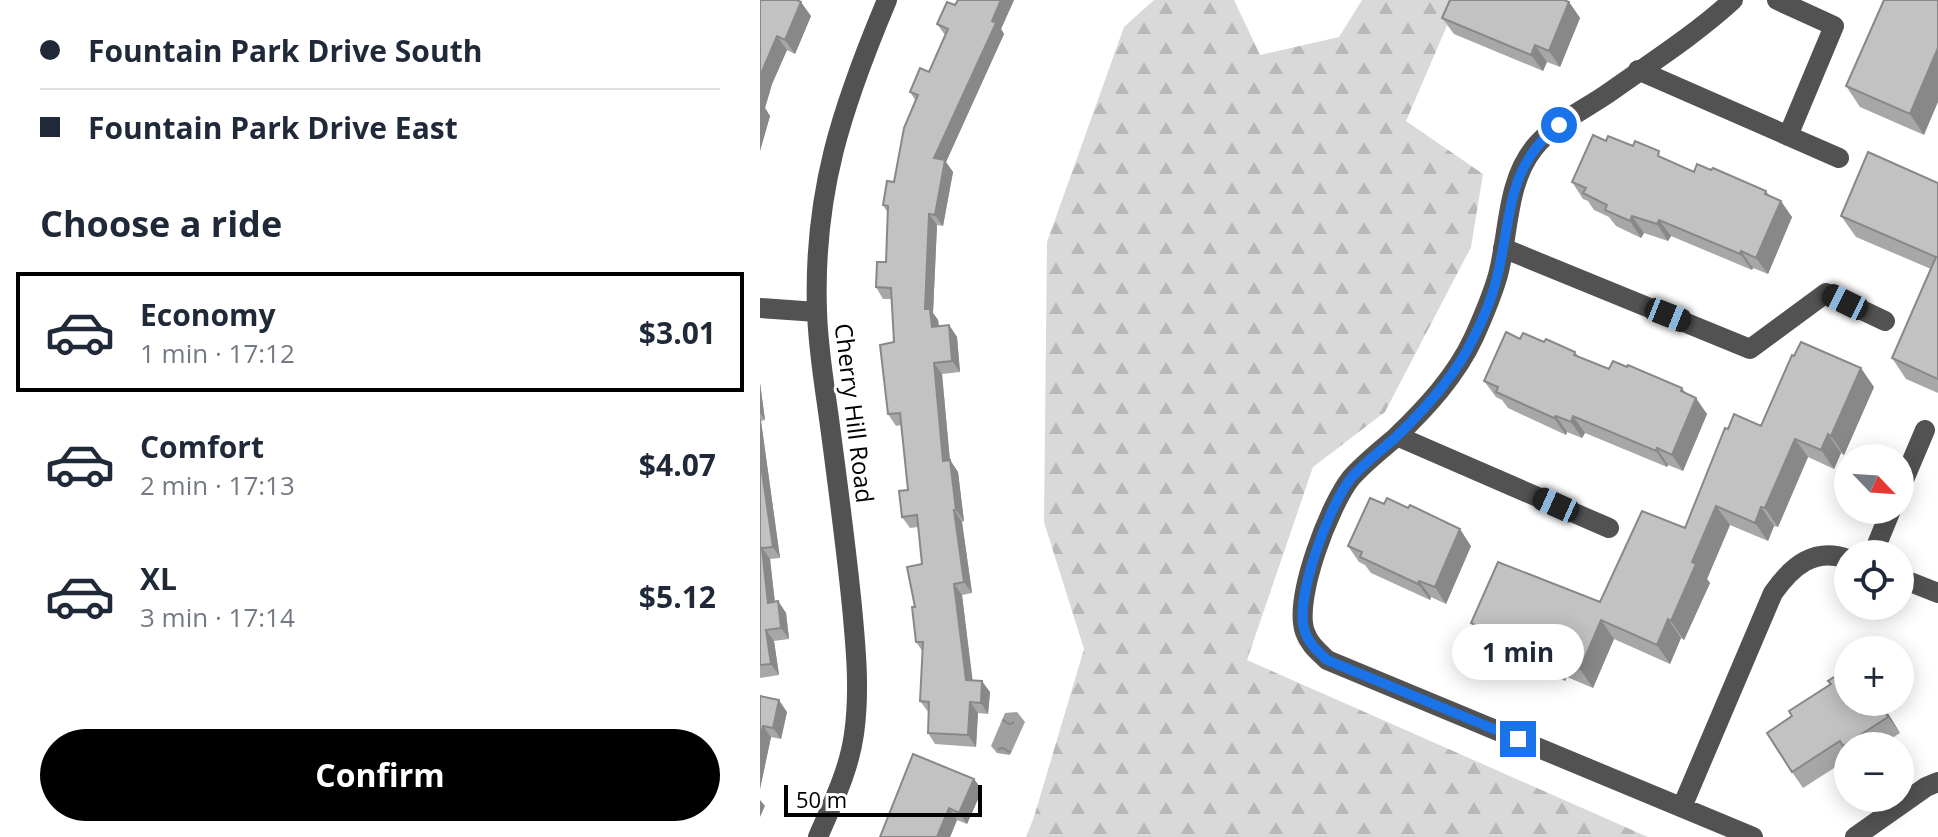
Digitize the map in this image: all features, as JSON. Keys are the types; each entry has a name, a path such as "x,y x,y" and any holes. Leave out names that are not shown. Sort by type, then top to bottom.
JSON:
{"street":[{"name":"Cherry Hill Road","path":"818,837 850,753 857,682 846,544 817,312 819,234 829,164 856,73 887,0"},
{"path":"1777,0 1834,26 1788,136"},
{"path":"1729,1 1698,30 1573,114 1534,148 1515,186 1491,297 1467,350 1438,394 1352,477 1337,499 1306,586 1302,608 1304,630 1313,647 1327,660 1753,837"},
{"path":"1638,70 1839,158"},
{"path":"1503,248 1750,349 1826,293 1885,321"},
{"path":"760,308 817,312"},
{"path":"1914,456 1925,430"},
{"path":"1397,436 1609,528"},
{"path":"1682,807 1773,593 1785,577 1812,556 1834,555"},
{"path":"1914,584 1938,593"},
{"path":"1855,837 1926,787 1938,782"}],"green space":[{"path":"1154,0 1234,0 1260,55 1339,37 1362,0 1458,0 1406,121 1483,174 1471,247 1385,412 1313,467 1247,660 1648,837 1026,837 1084,649 1044,522 1047,242 1124,27"}],"water":[{"path":"1017,712 1025,722 1010,755 997,753 991,746 1005,713"}],"building":[{"path":"760,0 801,2 785,40 777,36 760,76"},
{"path":"958,0 1001,0 992,21 996,23 934,158 945,160 935,215 929,214 925,309 930,309 932,327 949,325 952,361 934,363 943,461 950,460 964,582 954,584 966,680 982,681 981,703 970,702 968,735 928,733 929,702 920,701 923,642 916,642 912,607 915,607 907,567 922,564 917,515 902,517 899,491 908,490 900,413 888,414 880,345 894,342 891,288 876,287 877,262 886,262 888,206 883,205 887,181 894,182 904,128 918,95 910,92 920,68 929,72 948,29 937,24 947,2 955,5"},
{"path":"1450,0 1569,2 1549,51 1535,45 1531,55 1442,18"},
{"path":"1884,0 1938,0 1938,48 1910,114 1846,86"},
{"path":"1593,135 1606,141 1608,136 1633,146 1635,141 1659,151 1658,156 1694,172 1697,164 1711,170 1713,168 1766,191 1765,194 1781,201 1756,258 1659,220 1657,224 1632,216 1630,221 1605,210 1607,205 1583,193 1586,188 1572,182"},
{"path":"1868,152 1938,183 1938,379 1892,358 1936,257 1841,216"},
{"path":"1506,332 1520,339 1523,333 1544,342 1546,339 1575,352 1574,355 1609,369 1613,361 1628,365 1682,388 1681,391 1696,398 1672,455 1573,416 1571,422 1556,416 1554,418 1496,392 1498,387 1484,381"},
{"path":"1801,342 1861,368 1831,436 1828,434 1821,450 1795,439 1765,508 1761,507 1755,523 1716,506 1692,562 1696,564 1657,645 1601,620 1580,669 1554,658 1552,662 1471,623 1498,562 1600,602 1642,511 1685,528 1725,428 1728,429 1734,414 1761,426 1792,355"},
{"path":"760,458 773,547 762,548 768,603 778,601 781,628 766,630 771,664 760,665"},
{"path":"1370,498 1384,504 1387,498 1408,508 1410,505 1460,529 1435,587 1419,581 1418,584 1360,557 1362,552 1348,546"},
{"path":"1834,677 1834,716 1888,717 1865,732 1834,732 1834,745 1792,772 1767,733 1792,716 1789,711 1831,684 1828,681"},
{"path":"760,696 779,700 773,728 763,726 760,741"},
{"path":"913,754 974,779 959,813 949,808 937,837 880,837"}],"route":[{"path":"1518,739 1327,660 1313,647 1304,630 1302,608 1306,586 1337,499 1352,477 1438,394 1473,340 1498,275 1515,186 1534,148 1559,125"}]}
